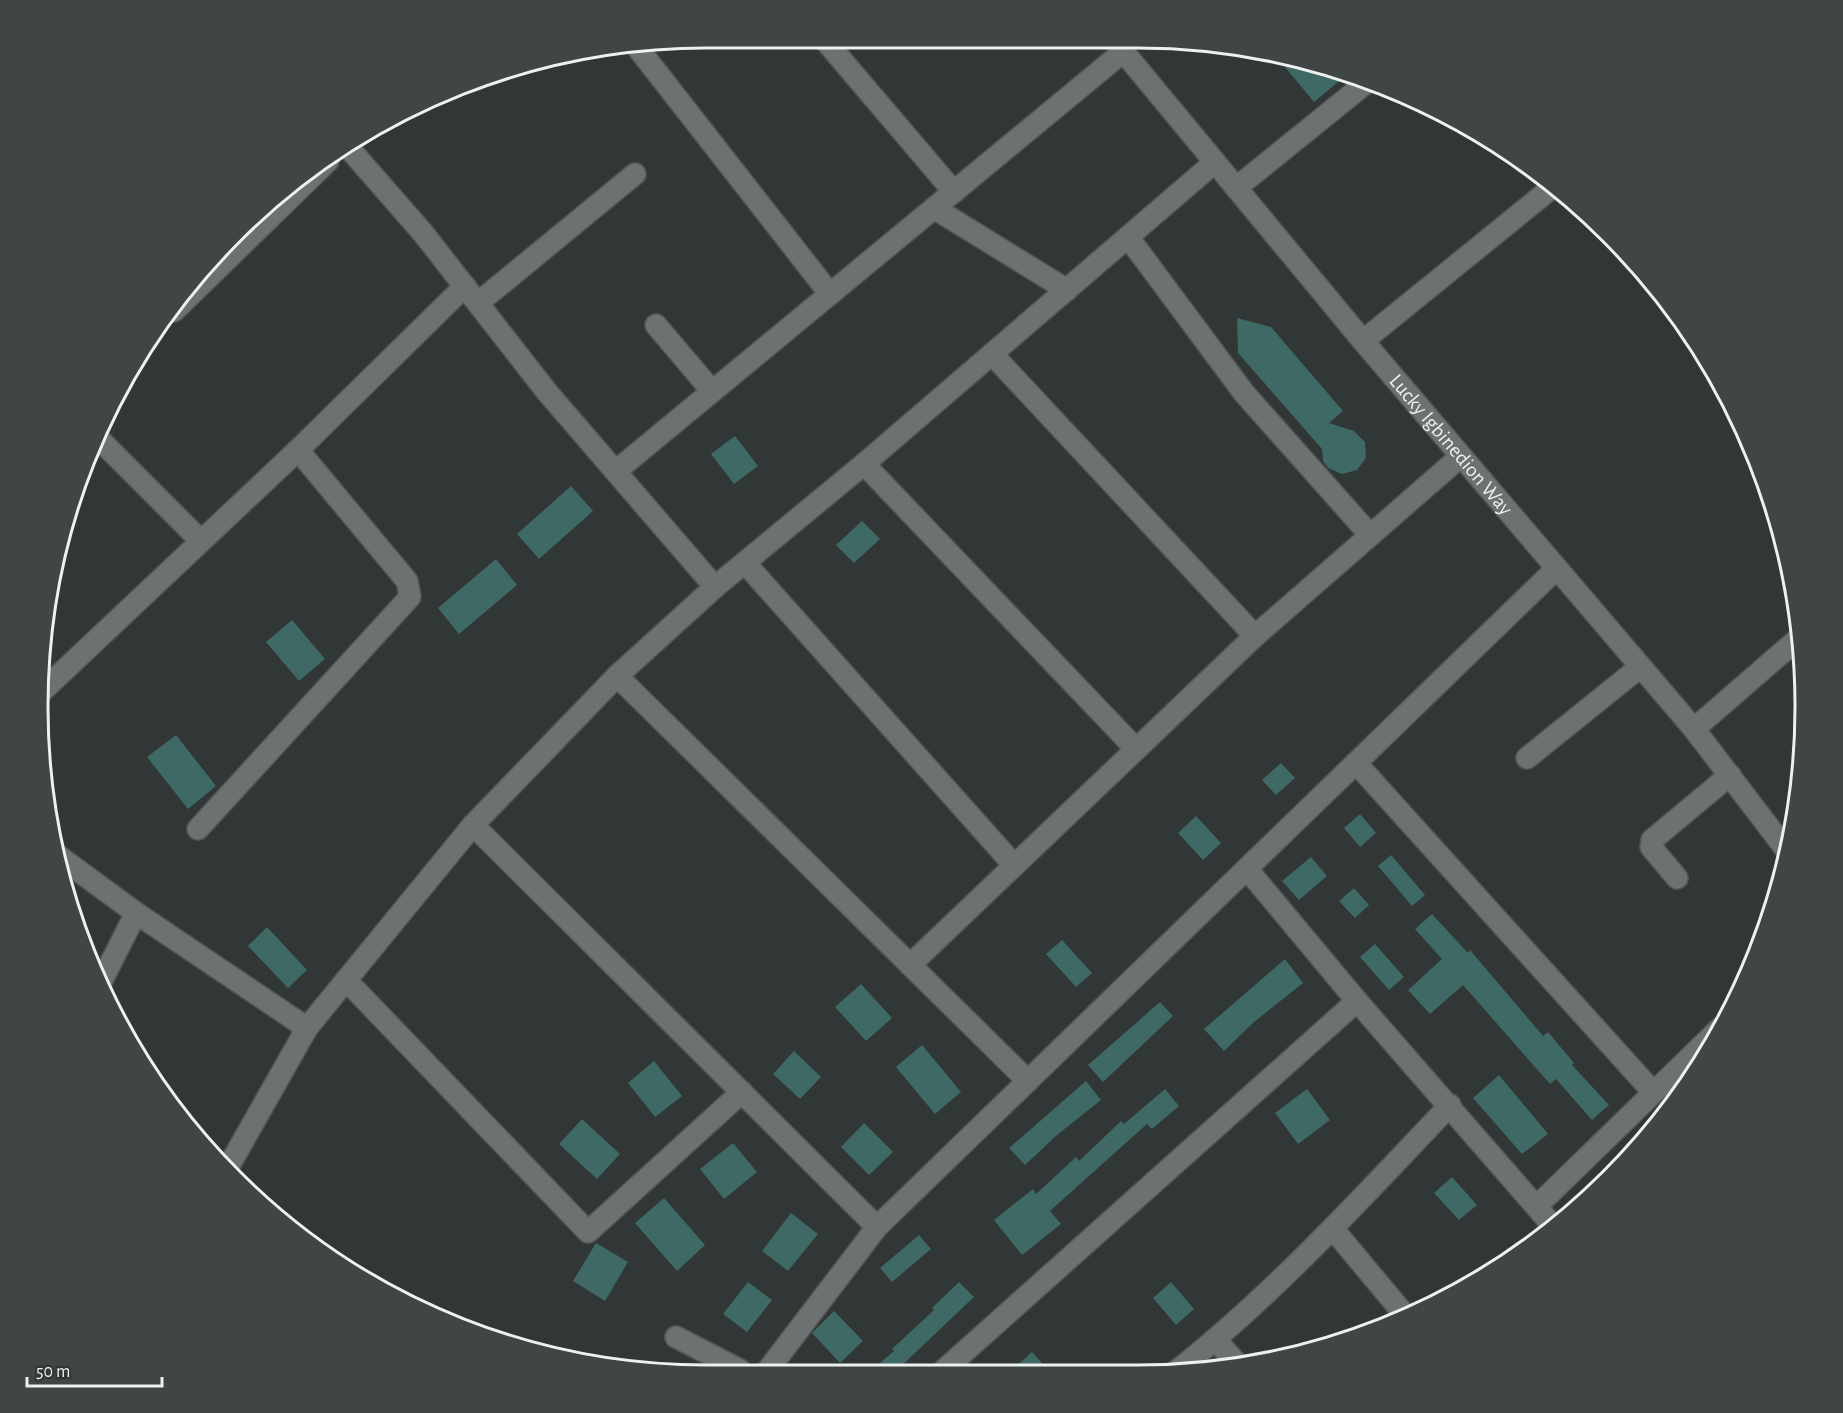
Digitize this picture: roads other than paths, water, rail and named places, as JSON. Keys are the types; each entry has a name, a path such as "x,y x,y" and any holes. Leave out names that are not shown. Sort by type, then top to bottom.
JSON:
{"street":[{"path":"832,48 954,192"},
{"path":"616,471 954,192 1116,48"},
{"name":"Lucky Igbinedion Way","path":"1121,48 1363,342 1694,729 1780,842"},
{"path":"641,52 830,294"},
{"path":"1236,188 1360,88"},
{"path":"352,152 423,233 547,392 715,587"},
{"path":"231,1162 307,1028 473,825 616,676 715,587 747,564 1215,162"},
{"path":"478,303 635,174"},
{"path":"201,285 297,191"},
{"path":"1363,342 1547,192"},
{"path":"934,208 1067,290"},
{"path":"1128,237 1244,393 1370,535"},
{"path":"48,685 298,450 465,286"},
{"path":"656,325 712,392"},
{"path":"992,354 1255,636"},
{"path":"103,443 200,540"},
{"path":"198,829 410,597 407,580 298,450"},
{"path":"910,964 1255,636 1460,457"},
{"path":"864,464 1136,749"},
{"path":"747,564 1014,864"},
{"path":"772,1365 877,1227 1556,569"},
{"path":"1694,729 1792,644"},
{"path":"1527,758 1641,667"},
{"path":"616,676 1028,1081"},
{"path":"1356,763 1653,1092"},
{"path":"1677,878 1651,847 1652,840 1730,776"},
{"path":"473,825 877,1227"},
{"path":"67,862 136,913 307,1028"},
{"path":"1247,869 1357,1001 1548,1220"},
{"path":"105,974 136,913"},
{"path":"346,980 588,1232 742,1092"},
{"path":"950,1365 1357,1001"},
{"path":"1537,1206 1700,1047"},
{"path":"1187,1363 1216,1340 1333,1229 1450,1105"},
{"path":"1333,1229 1400,1309"},
{"path":"676,1337 730,1365"},
{"path":"1216,1340 1231,1357"}]}
